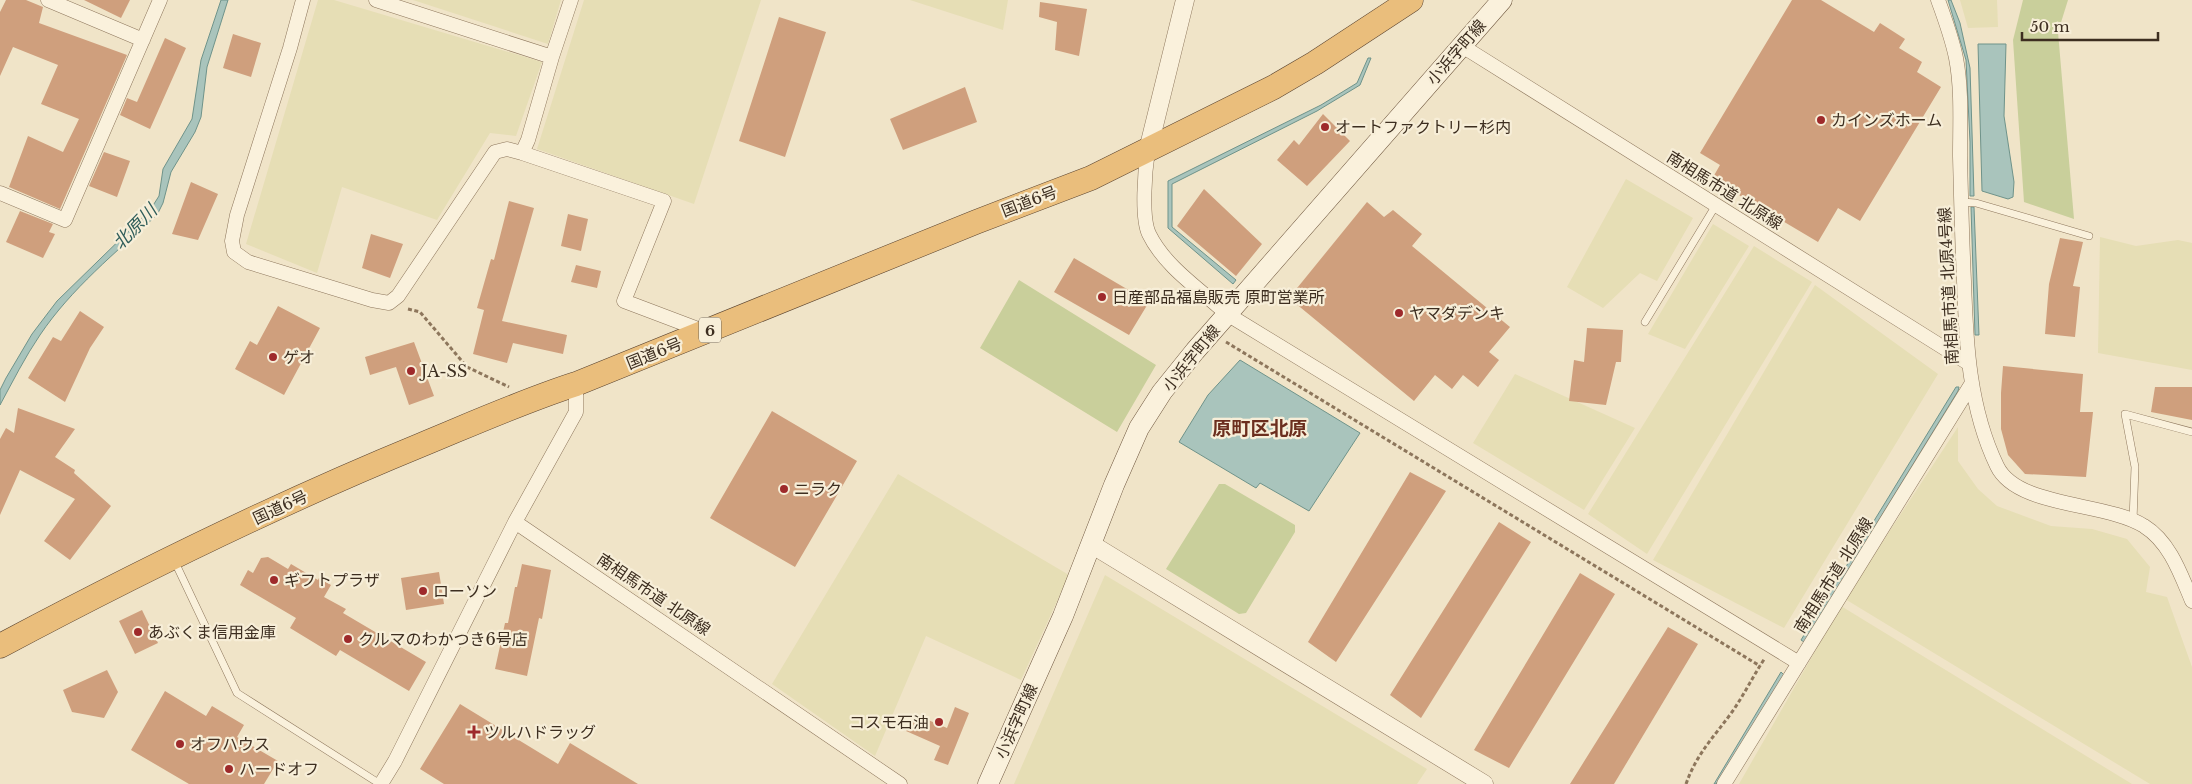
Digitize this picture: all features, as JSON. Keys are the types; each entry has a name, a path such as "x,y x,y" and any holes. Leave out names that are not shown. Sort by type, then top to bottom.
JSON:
{"highway":[{"name":"国道6号","path":"0,646 173,557 348,475 538,397 576,384 976,222 1091,178 1274,87 1315,63 1411,0"}],"main road":[{"name":"小浜字町線","path":"988,784 1059,625 1114,485 1139,428 1162,392 1227,314 1502,0"}],"street":[{"path":"48,0 143,40"},
{"path":"0,193 65,220 160,0"},
{"path":"303,0 283,72 237,215 232,241 234,252 248,262 372,300 389,303 398,296 495,152 507,149 664,201 624,301 706,332"},
{"path":"376,0 552,57"},
{"path":"522,153 571,0"},
{"path":"1185,0 1148,150 1144,178 1148,233 1163,258 1227,314 1799,663"},
{"name":"南相馬市道 北原4号線","path":"1938,0 1952,40 1958,75 1965,335 1968,363 1978,411 1994,458 2001,474 2018,487 2039,495 2133,521 2144,526 2160,541 2175,563 2192,602"},
{"name":"南相馬市道 北原線","path":"1462,46 1968,363"},
{"name":"南相馬市道 北原線","path":"1724,784 1972,383"},
{"path":"380,784 395,761 515,522 576,412 576,384"},
{"name":"南相馬市道 北原線","path":"515,522 900,784"},
{"path":"1092,544 1484,784"}],"lane":[{"path":"1961,202 1976,203 2089,236"},
{"path":"1645,322 1716,205"},
{"path":"2133,521 2135,467 2125,414 2192,432"},
{"path":"173,557 237,693 380,784"}],"path":[{"path":"389,303 420,312 466,367 505,386 538,397"},
{"path":"1226,341 1760,666"},
{"path":"1686,784 1695,762 1731,713 1773,647"}],"shaded area":[{"path":"318,0 334,0 542,62 516,136 490,133 437,220 342,187 317,273 246,244"},
{"path":"413,0 561,0 548,44"},
{"path":"584,0 761,0 694,204 537,149"},
{"path":"910,0 1008,0 1003,30"},
{"path":"1960,0 1997,0 1998,27 1968,28"},
{"path":"1626,179 1693,218 1657,281 1640,273 1603,308 1567,287"},
{"path":"1713,224 1749,246 1685,349 1648,334"},
{"path":"2100,237 2136,246 2178,240 2192,243 2192,370 2098,353"},
{"path":"1754,246 1812,282 1647,554 1588,514"},
{"path":"1815,285 1938,374 1784,628 1653,560"},
{"path":"1515,374 1635,428 1584,510 1473,443"},
{"path":"1958,427 1958,461 1978,489 1997,506 2051,526 2092,529 2127,539 2150,567 2146,592 2167,597 2192,667 2192,784 2150,784 1845,599"},
{"path":"898,474 1069,575 1021,680 926,636 875,756 772,684"},
{"path":"1105,575 1427,769 1417,784 1014,784"},
{"path":"1841,606 2132,784 1739,784"}],"green space":[{"path":"2023,0 2068,0 2058,32 2074,219 2024,202 2013,40"},
{"path":"1019,280 1156,365 1117,432 980,348"},
{"path":"1219,484 1225,484 1295,525 1295,532 1246,613 1239,614 1166,569"}],"water":[{"name":"北原川","path":"221,0 228,0 207,67 201,117 195,132 171,172 163,203 157,215 110,257 52,318 29,352 0,405 0,390 6,378 32,334 57,301 139,221 159,196 163,169 192,119 201,60"},
{"path":"1948,0 1951,0 1960,23 1970,68 1974,196 1970,196 1970,142 1966,60"},
{"path":"1978,44 2006,44 2004,116 2014,182 2013,197 2008,199 1982,191"},
{"path":"1368,58 1371,58 1360,85 1317,111 1172,184 1172,227 1236,280 1233,284 1168,228 1168,181 1321,105 1357,83"},
{"path":"1971,207 1974,207 1979,335 1975,335"},
{"path":"1240,360 1360,433 1309,511 1260,483 1256,488 1179,442 1208,395"},
{"path":"1956,387 1959,387 1958,391 1804,642 1801,640"},
{"path":"1781,672 1784,675 1716,784 1714,784"}],"building":[{"path":"6,0 26,0 43,7 39,23 127,55 60,209 9,187 28,136 63,152 79,119 41,104 58,65 13,47 0,76 0,12"},
{"path":"84,0 130,0 121,18"},
{"name":"カインズホーム","path":"1792,0 1821,0 1874,32 1880,23 1905,39 1899,48 1922,62 1917,72 1941,87 1860,221 1838,208 1818,242 1712,179 1720,165 1700,153"},
{"path":"1040,2 1087,9 1079,56 1055,50 1057,22 1039,17"},
{"path":"779,17 826,32 785,157 739,141"},
{"path":"233,34 261,43 251,77 223,68"},
{"path":"165,38 186,48 150,129 120,115 127,98 137,102"},
{"path":"965,87 977,122 903,150 890,119"},
{"path":"1323,114 1350,141 1307,186 1277,160 1294,140 1299,145"},
{"path":"104,152 130,161 117,197 89,186"},
{"path":"191,182 218,194 198,240 172,234"},
{"path":"1204,189 1262,244 1236,276 1177,226"},
{"path":"509,201 534,208 502,321 567,335 563,354 513,343 507,363 473,354 484,310 477,308 491,259 494,260"},
{"name":"ヤマダデンキ","path":"1367,202 1384,217 1393,210 1422,234 1412,246 1510,327 1489,352 1499,360 1478,387 1463,375 1452,389 1435,375 1414,401 1289,298"},
{"path":"20,211 53,224 49,232 55,234 43,258 6,242"},
{"path":"568,214 588,219 581,251 561,246"},
{"path":"371,234 403,244 390,278 362,268"},
{"path":"2060,238 2083,242 2073,286 2080,287 2075,337 2045,334 2049,284"},
{"name":"日産部品福島販売 原町営業所","path":"1074,258 1149,302 1129,335 1054,292"},
{"path":"576,265 601,271 597,288 571,282"},
{"name":"ゲオ","path":"278,306 320,328 284,395 235,369 250,341 257,345"},
{"path":"80,311 104,327 90,348 65,402 28,378 53,337 61,341"},
{"path":"1587,328 1623,330 1621,362 1616,362 1606,405 1569,401 1574,360 1584,362"},
{"name":"JA-SS","path":"414,342 434,396 409,405 396,367 370,375 365,357"},
{"path":"2003,366 2083,374 2080,412 2093,412 2086,477 2025,474 2008,455 2001,429"},
{"path":"2155,387 2192,387 2192,420 2151,412"},
{"path":"18,408 75,429 55,457 75,470 74,473 111,506 70,560 44,541 75,499 20,470 0,515 0,439 6,428 14,433"},
{"name":"ニラク","path":"772,411 857,461 795,567 710,518"},
{"path":"1410,472 1446,491 1336,662 1308,642"},
{"path":"1499,522 1531,542 1421,718 1390,695"},
{"name":"クルマのわかつき6号店","path":"268,557 288,569 291,564 318,580 319,578 331,585 324,597 346,609 343,613 426,662 409,691 340,650 336,656 290,628 296,618 240,585 248,570 253,573 261,558"},
{"path":"522,564 551,570 542,619 539,618 527,676 495,669 505,623 508,623 515,587 517,587"},
{"name":"ローソン","path":"439,572 444,604 406,610 401,578"},
{"path":"1580,573 1615,594 1509,768 1474,750"},
{"name":"あぶくま信用金庫","path":"142,610 158,643 135,654 119,621"},
{"path":"1668,627 1698,644 1614,784 1570,784"},
{"path":"107,670 118,692 104,718 72,712 63,690"},
{"path":"165,691 206,716 212,706 244,725 237,737 278,761 264,784 189,784 131,750"},
{"name":"ツルハドラッグ","path":"460,704 558,764 570,743 638,784 444,784 420,769"},
{"path":"955,707 969,713 948,765 934,760 940,746 906,731 914,714 947,728"}],"place":[{"name":"カインズホーム","path":"1821,120"},
{"name":"オートファクトリー杉内","path":"1325,127"},
{"name":"日産部品福島販売 原町営業所","path":"1102,297"},
{"name":"ヤマダデンキ","path":"1399,313"},
{"name":"ゲオ","path":"273,357"},
{"name":"JA-SS","path":"411,371"},
{"name":"ニラク","path":"784,489"},
{"name":"ギフトプラザ","path":"274,580"},
{"name":"ローソン","path":"423,591"},
{"name":"あぶくま信用金庫","path":"138,632"},
{"name":"クルマのわかつき6号店","path":"348,639"},
{"name":"コスモ石油","path":"939,722"},
{"name":"ツルハドラッグ","path":"474,732"},
{"name":"オフハウス","path":"180,744"},
{"name":"ハードオフ","path":"229,769"}],"district":[{"name":"原町区北原","path":"1260,428"}]}
